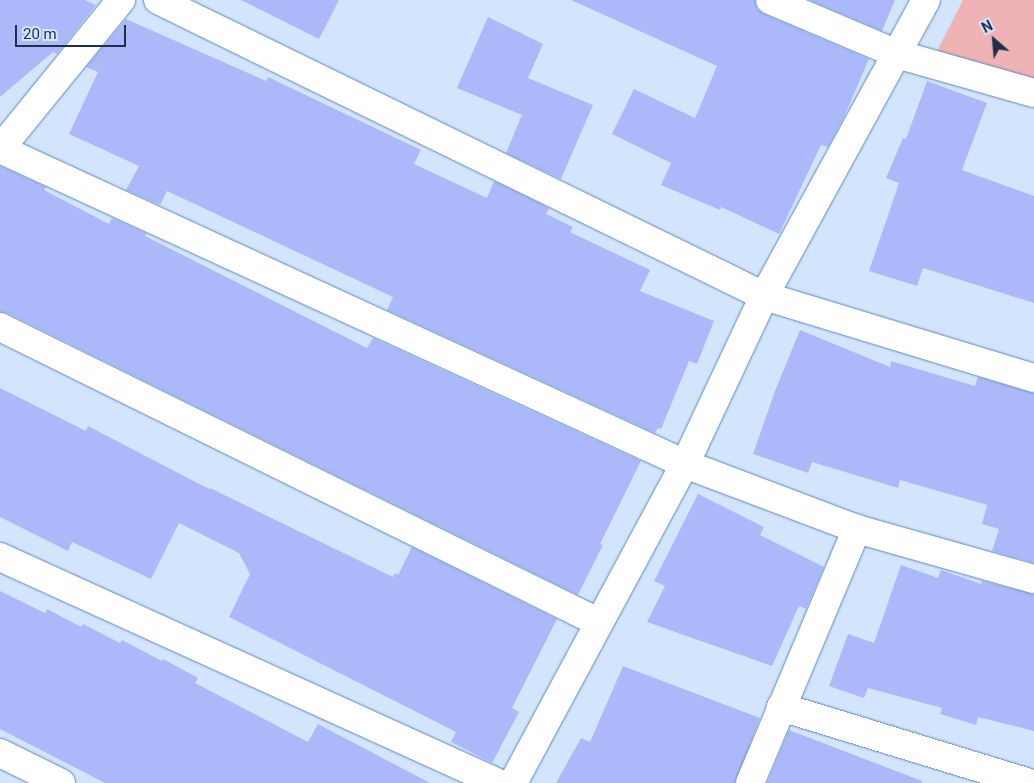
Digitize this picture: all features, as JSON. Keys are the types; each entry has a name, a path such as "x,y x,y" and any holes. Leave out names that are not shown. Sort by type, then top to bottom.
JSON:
{"street":[{"path":"121,0 0,149 685,464 858,529 1034,579"},
{"path":"158,0 196,7 764,296 1034,378"},
{"path":"770,0 898,54 1034,93"},
{"path":"513,783 598,622 685,464 764,296 926,0"},
{"path":"0,328 598,622"},
{"path":"750,783 858,529"},
{"path":"0,557 498,783"},
{"path":"781,707 1030,783"},
{"path":"12,767 61,783"}],"shaded area":[{"path":"963,0 1034,0 1034,80 935,55"}],"building":[{"path":"0,0 85,0 96,5 57,54 53,52 0,97"},
{"path":"241,0 339,0 319,39"},
{"path":"571,0 755,0 757,9 764,14 869,59 844,117 828,147 821,145 779,234 721,207 720,210 661,185 671,163 612,134 634,89 695,118 717,66"},
{"path":"810,0 895,0 882,31"},
{"path":"488,17 543,44 528,78 593,105 561,179 506,153 522,115 457,88"},
{"path":"126,19 266,81 268,77 421,150 414,164 487,198 494,181 549,208 546,214 573,227 570,232 650,270 640,291 714,321 697,364 689,361 661,429 658,428 655,433 387,310 393,297 167,191 160,205 126,190 139,166 69,134 98,72 86,67"},
{"path":"927,81 987,103 962,170 1034,196 1034,303 923,268 917,286 869,271 899,183 886,178 903,138 906,139"},
{"path":"0,166 46,187 44,190 109,224 112,218 146,233 145,236 367,348 373,338 641,461 600,544 603,545 578,595 7,313 0,312"},
{"path":"800,330 890,367 891,361 975,386 978,377 1034,393 1034,563 992,551 999,529 982,524 987,505 900,480 898,488 812,462 808,473 753,454 775,391"},
{"path":"0,388 86,431 88,426 209,489 393,577 395,573 398,575 412,547 557,619 512,708 519,712 492,763 451,742 456,732 229,617 250,574 239,553 179,523 151,579 72,542 68,551 0,517"},
{"path":"698,494 764,527 760,535 824,567 806,609 799,606 772,666 647,622 665,586 654,581"},
{"path":"901,565 938,578 941,570 981,584 982,581 1034,594 1034,731 978,717 976,725 940,714 942,708 868,688 864,698 829,686 848,634 874,643"},
{"path":"0,591 45,613 47,609 81,627 83,624 120,643 122,640 162,661 163,659 198,678 195,683 308,742 318,724 430,783 105,783 0,729"},
{"path":"623,666 760,718 735,783 556,783 581,738 590,742"},
{"path":"789,730 922,781 922,783 767,783"}]}
